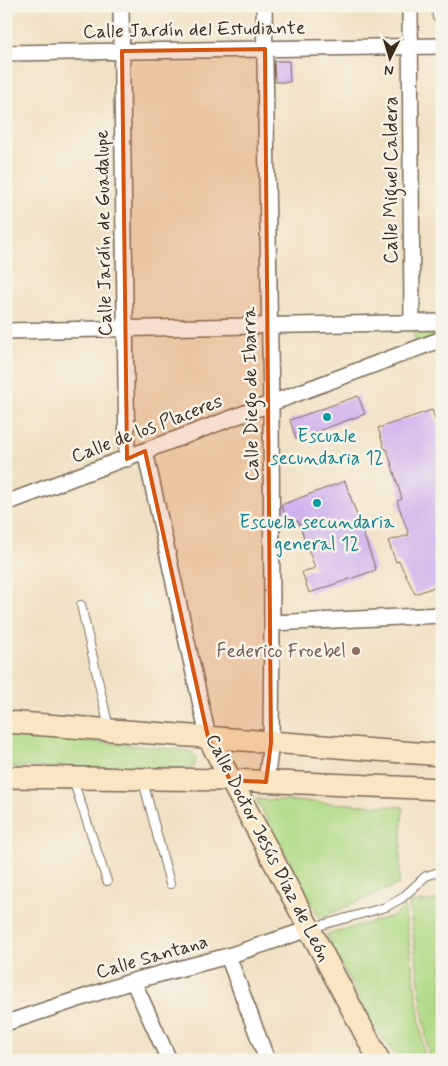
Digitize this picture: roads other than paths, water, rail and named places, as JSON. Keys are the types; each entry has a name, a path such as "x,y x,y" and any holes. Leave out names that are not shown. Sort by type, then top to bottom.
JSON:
{"main road":[{"path":"6,722 442,755"},
{"name":"Calle Doctor Jesús Díaz de León","path":"208,737 379,1060"},
{"path":"6,777 230,780 442,789"}],"street":[{"name":"Calle Jardín de Guadalupe","path":"121,6 127,459"},
{"name":"Calle Diego de Ibarra","path":"264,6 270,326 272,623 271,743 266,782"},
{"name":"Calle Miguel Caldera","path":"410,6 412,323"},
{"name":"Calle Jardín del Estudiante","path":"6,54 442,46"},
{"path":"6,331 442,322"},
{"name":"Calle de los Placeres","path":"6,503 442,339"},
{"name":"Calle Doctor Jesús Díaz de León","path":"145,451 208,737"},
{"path":"272,623 442,615"},
{"name":"Calle Santana","path":"6,1023 133,981 228,956 309,929"},
{"path":"228,956 268,1060"},
{"path":"133,981 169,1060"}],"lane":[{"path":"436,6 437,17 442,17"},
{"path":"81,605 109,730"},
{"path":"73,778 107,881"},
{"path":"142,779 170,884"},
{"path":"309,929 386,906 402,898 426,876 442,871"}],"place":[{"name":"Escuale secundaria 12","path":"327,417"},
{"name":"Escuela secundaria general 12","path":"317,503"},
{"name":"Federico Froebel","path":"356,651"}]}
